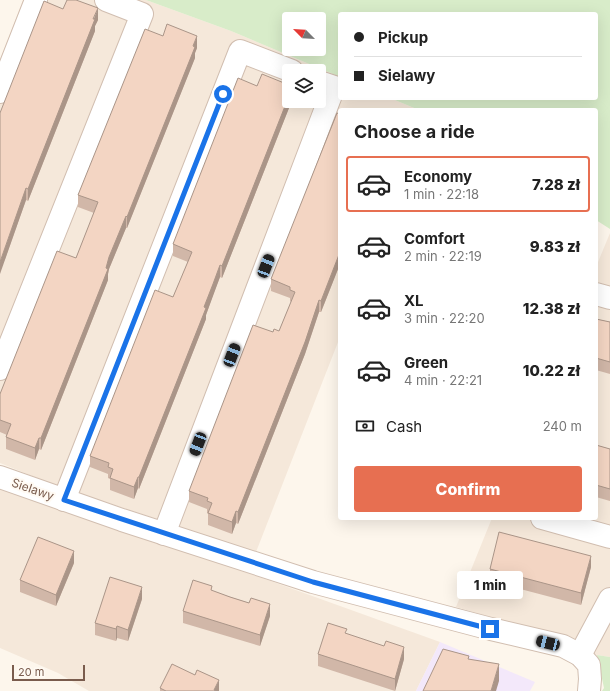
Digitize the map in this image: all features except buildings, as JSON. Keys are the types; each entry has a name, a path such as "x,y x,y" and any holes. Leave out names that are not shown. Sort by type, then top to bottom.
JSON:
{"street":[{"path":"0,92 36,0"},
{"path":"0,369 142,14 106,0"},
{"path":"64,500 240,51 282,67"},
{"path":"164,534 334,87 326,84"},
{"path":"598,295 610,298"},
{"name":"Sielawy","path":"0,477 164,534 313,582 490,629 563,646 580,655"},
{"path":"549,520 610,537"},
{"path":"589,691 589,665 580,655 610,599"}],"shaded area":[{"path":"23,0 146,0 231,31 282,53 282,56 290,56 309,64 282,64 282,108 326,108 326,71 338,76 338,100 395,100 414,108 338,108 338,342 256,552 57,486 0,463 0,60"},
{"path":"610,233 610,657 597,655 569,640 456,607 491,520 598,520 598,262"},
{"path":"0,480 123,528 440,642 416,691 89,691 58,673 0,648"},
{"path":"440,642 535,682 530,691 416,691"}],"green space":[{"path":"146,0 610,0 610,229 598,221 598,108 414,108 395,100 598,100 598,12 338,12 338,76 326,71 326,64 309,64 290,56 326,56 326,12 282,12 282,53 231,31"},
{"path":"597,655 610,657 610,691 602,691 604,688"}],"route":[{"path":"223,94 64,500 313,582 490,629"}]}
